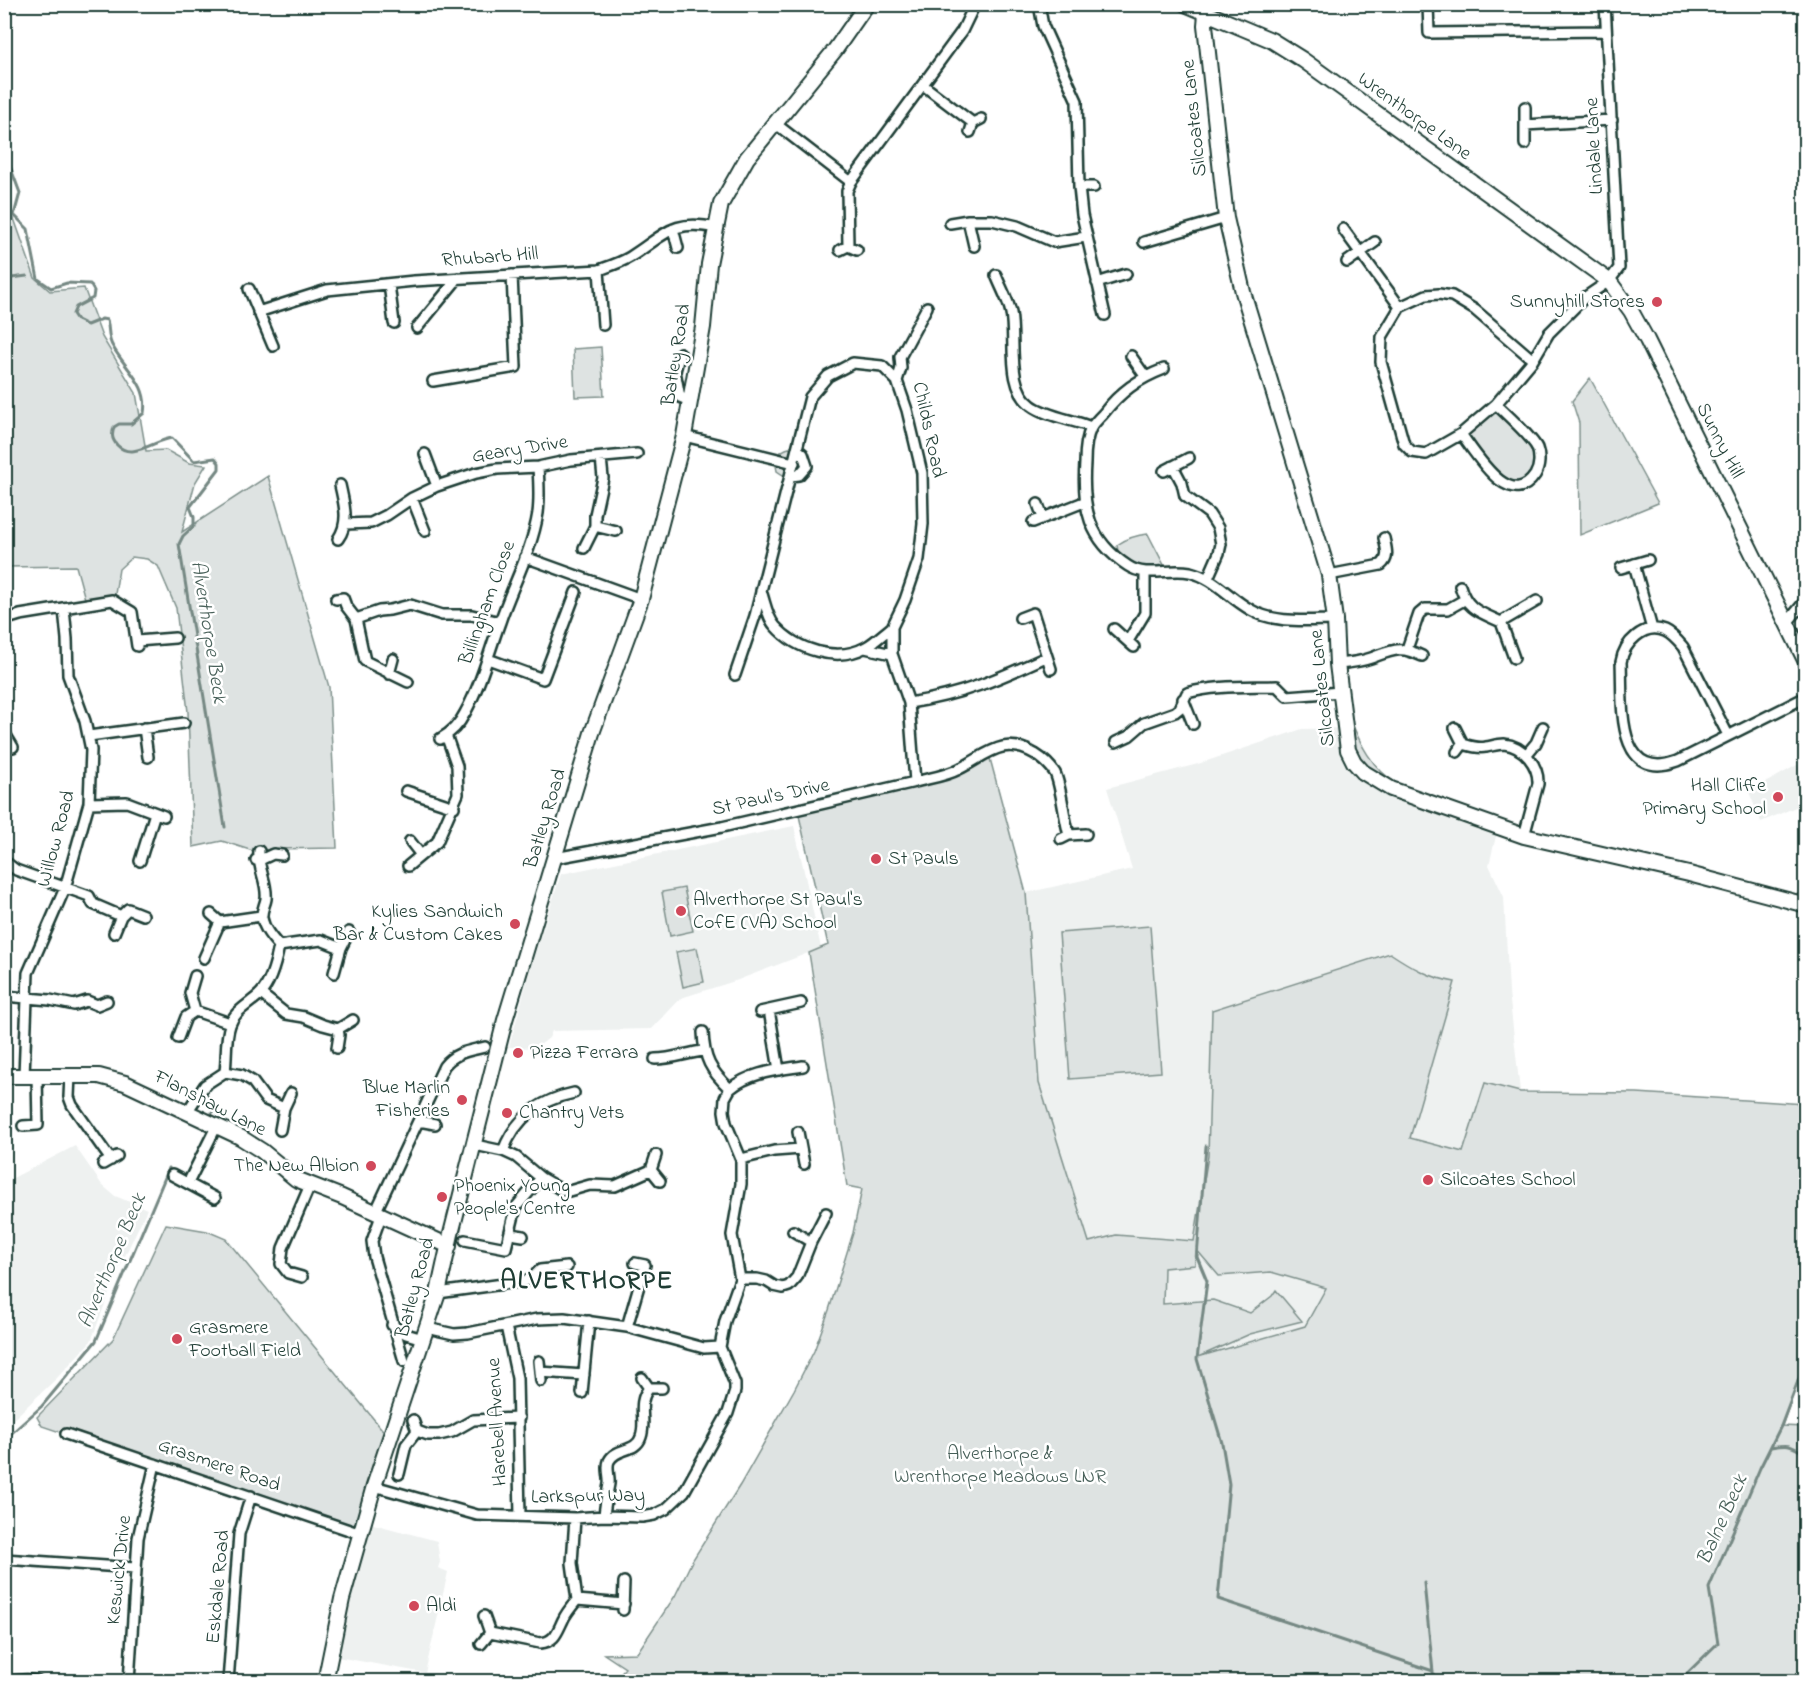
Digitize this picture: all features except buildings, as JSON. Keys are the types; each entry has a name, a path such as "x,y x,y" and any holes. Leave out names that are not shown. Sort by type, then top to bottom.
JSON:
{"street":[{"name":"Batley Road","path":"324,1682 342,1599 374,1486 438,1293 502,1029 592,733 641,599 684,436 703,327 709,264 721,204 747,158 835,50 867,4"},
{"path":"849,248 847,191 851,182 962,31 975,4"},
{"path":"1039,4 1043,26 1077,101 1078,187 1086,237 1105,315"},
{"name":"Wrenthorpe Lane","path":"1185,4 1271,40 1303,60 1608,281"},
{"path":"1428,4 1429,33 1606,31"},
{"name":"Lindale Lane","path":"1605,4 1619,268 1608,281"},
{"name":"Silcoates Lane","path":"1206,14 1205,25 1226,218 1243,292 1329,575 1348,750 1363,772 1390,789 1524,836 1689,874 1806,905"},
{"path":"923,85 975,125"},
{"path":"1525,107 1525,144"},
{"path":"1525,125 1612,120"},
{"path":"776,124 851,182"},
{"path":"1078,187 1094,187"},
{"path":"1144,242 1226,218"},
{"path":"950,223 968,220 1002,222 1054,242 1086,237"},
{"path":"968,220 974,246"},
{"name":"Rhubarb Hill","path":"258,312 327,290 458,278 599,270 623,261 673,228 688,224 716,228"},
{"path":"673,228 678,248"},
{"path":"1344,228 1400,307"},
{"path":"1347,262 1375,242"},
{"path":"599,270 603,325"},
{"path":"1097,283 1126,274"},
{"path":"433,381 516,368 512,275"},
{"path":"417,328 458,278"},
{"path":"995,279 1007,297 1006,311 1014,331 1013,364 1018,388 1023,398 1032,406 1091,427"},
{"path":"1533,360 1475,310 1452,296 1426,295 1400,307 1382,337 1380,348 1381,362 1404,444 1412,452 1426,454 1461,434 1496,404 1533,360 1549,333 1584,298 1608,281"},
{"name":"Sunny Hill","path":"1608,281 1630,311 1647,340 1786,624"},
{"path":"389,284 394,323"},
{"path":"249,289 273,346"},
{"name":"Childs Road","path":"909,703 892,654 892,627 905,600 919,559 923,524 922,473 907,410 897,381 901,368 900,357 927,307"},
{"path":"680,353 675,372 680,397 690,401"},
{"path":"1131,356 1145,376"},
{"path":"735,675 755,616 810,397 828,376 853,363 882,366 900,357"},
{"path":"882,366 897,381"},
{"path":"1164,369 1145,376 1127,388 1091,427 1085,458 1084,502 1096,536 1106,548 1130,567 1145,573 1188,572 1208,578 1250,610 1268,617 1335,620"},
{"path":"1461,434 1495,478 1503,484 1522,485 1530,480 1537,472 1539,456 1536,445 1496,404"},
{"path":"684,436 794,463"},
{"path":"791,476 799,475 807,466 803,454 797,449"},
{"path":"424,454 437,486"},
{"name":"Geary Drive","path":"346,524 371,523 437,486 497,469 537,467 571,460 637,454"},
{"path":"584,548 595,526 595,514 603,478 601,458"},
{"path":"1189,458 1168,468 1182,483 1185,496 1209,514 1218,528 1221,544 1208,578"},
{"name":"Billingham Close","path":"454,807 458,794 458,766 443,737 465,714 488,659 525,557 537,515 540,492 537,467"},
{"path":"338,539 346,524 340,485"},
{"path":"412,498 425,531"},
{"path":"1033,522 1084,502"},
{"path":"1038,504 1043,518"},
{"path":"595,526 616,531"},
{"path":"1329,575 1381,565 1387,556 1384,538"},
{"path":"525,557 641,599"},
{"path":"1621,568 1648,560"},
{"path":"1634,564 1652,629"},
{"path":"1114,629 1131,644 1144,613 1145,573"},
{"path":"1460,586 1464,600 1476,610 1501,622 1514,658"},
{"path":"761,591 768,614 775,625 793,641 814,651 838,654 865,648 892,654"},
{"path":"488,659 543,679 576,592"},
{"path":"336,599 343,598 346,606 356,618 365,661 408,682"},
{"path":"4,621 20,615 112,600 132,612 137,644 175,638"},
{"path":"1407,649 1419,614 1425,609 1448,609 1464,600"},
{"path":"1806,600 1786,624 1806,662"},
{"path":"1501,622 1537,601"},
{"path":"356,618 410,605 442,615 472,615 500,621"},
{"name":"Willow Road","path":"23,1126 38,1125 43,1117 31,1076 26,998 28,973 65,888 89,803 91,750 89,736 68,675 68,639 64,609"},
{"path":"1020,618 1033,613 1051,669"},
{"path":"755,616 768,614"},
{"path":"865,648 892,627"},
{"path":"1728,735 1683,647 1676,638 1665,631 1652,629 1635,637 1622,653 1624,729 1626,741 1631,749 1647,762 1667,765 1806,697"},
{"path":"1337,664 1365,660 1389,650 1407,649 1422,656"},
{"path":"915,782 909,703 942,698 966,691 1046,657"},
{"path":"389,674 393,659"},
{"path":"1183,694 1209,688 1277,686 1287,696 1341,692"},
{"path":"1183,694 1193,724"},
{"path":"1116,742 1129,736 1144,723 1175,712 1180,708 1183,694"},
{"path":"89,736 184,723"},
{"path":"1526,755 1536,743 1543,727"},
{"path":"144,728 148,757"},
{"path":"1455,728 1460,748 1505,744 1526,755 1536,769 1538,776 1524,836"},
{"path":"4,732 13,747"},
{"name":"St Paul's Drive","path":"555,858 722,828 915,782 958,770 988,751 1014,746 1026,749 1050,765 1056,775 1065,837 1086,834"},
{"path":"405,791 454,807 437,843 408,866"},
{"path":"89,803 127,802 160,815 140,861"},
{"path":"410,841 421,855"},
{"path":"144,849 156,852"},
{"path":"279,946 266,930 261,916 266,898 264,880 257,857 282,855"},
{"path":"4,861 16,870 89,896 93,904 121,916"},
{"path":"114,933 121,916 128,909 143,915"},
{"path":"211,914 220,922 261,916"},
{"path":"204,958 220,922"},
{"path":"334,973 341,948 349,932"},
{"path":"279,946 321,940 341,948"},
{"path":"225,1072 230,1023 238,1012 261,994 268,982 279,946"},
{"path":"195,976 190,993 195,1011"},
{"path":"261,994 286,1014 304,1017 323,1025 338,1029 353,1020"},
{"path":"4,996 74,1005 87,1001 96,1010 107,1001"},
{"path":"779,1070 764,1011 801,1003"},
{"path":"195,1011 230,1023"},
{"path":"178,1038 186,1017 195,1011"},
{"path":"337,1048 338,1029"},
{"path":"703,1032 703,1051 711,1068 730,1089"},
{"path":"404,1361 374,1257 372,1241 378,1215 444,1066 460,1053 485,1047"},
{"path":"655,1059 671,1059 703,1051"},
{"path":"392,1324 406,1334 454,1334 549,1318 627,1327 704,1348 720,1347 725,1321 740,1279 732,1235 741,1184 741,1159 726,1124 725,1098 730,1089 746,1079 803,1066"},
{"path":"187,1112 205,1085 225,1072 242,1075 252,1082 266,1100 285,1108"},
{"name":"Flanshaw Lane","path":"4,1076 99,1076 125,1083 217,1125 261,1151 296,1179 449,1246"},
{"path":"70,1076 69,1097 72,1105 110,1160"},
{"path":"280,1130 291,1093"},
{"path":"503,1150 508,1137 525,1117 555,1097 574,1093"},
{"path":"419,1121 435,1124"},
{"path":"188,1183 217,1125"},
{"path":"798,1132 804,1164"},
{"path":"475,1145 503,1150 522,1161 541,1178 560,1189 569,1191 590,1185 615,1186 651,1170 656,1155"},
{"path":"741,1159 774,1151 801,1149"},
{"path":"651,1170 660,1181"},
{"path":"172,1175 215,1198"},
{"path":"465,1240 506,1248 516,1207 541,1178"},
{"path":"302,1277 288,1273 281,1264 283,1248 310,1185"},
{"path":"740,1279 757,1279 783,1288 789,1286 796,1277 826,1213"},
{"path":"794,1231 811,1242"},
{"path":"511,1234 523,1236"},
{"path":"627,1327 645,1265 635,1263"},
{"path":"438,1293 525,1281 540,1270 567,1267"},
{"path":"582,1393 589,1322"},
{"name":"Harebell Avenue","path":"506,1326 517,1378 520,1516"},
{"name":"Larkspur Way","path":"374,1486 477,1515 575,1518 654,1515 666,1509 684,1492 728,1413 735,1384 720,1347"},
{"path":"538,1361 541,1377 584,1376"},
{"path":"642,1377 649,1388"},
{"path":"604,1516 609,1481 609,1460 614,1454 629,1449 640,1440 641,1406 644,1394 649,1388"},
{"path":"649,1388 662,1388"},
{"path":"417,1431 428,1435 439,1435 452,1432 473,1420 519,1418"},
{"path":"413,1420 417,1431"},
{"path":"399,1474 406,1445 417,1431"},
{"name":"Grasmere Road","path":"66,1434 361,1534"},
{"name":"Keswick Drive","path":"129,1682 138,1538 155,1464"},
{"name":"Eskdale Road","path":"228,1682 238,1542 251,1496"},
{"path":"490,1633 540,1643 546,1643 556,1636 562,1621 577,1599 572,1563 575,1518"},
{"path":"4,1559 135,1568"},
{"path":"577,1599 624,1607 622,1601 624,1582"},
{"path":"484,1616 490,1633"},
{"path":"481,1644 490,1633"},
{"path":"4,1681 14,1681 19,1678 38,1682"}],"shaded area":[{"name":"Silcoates School","path":"1345,728 1363,772 1498,828 1489,865 1504,897 1509,992 1520,1091 1637,1093 1805,1104 1805,1360 1164,1371 1059,1255 1039,1084 1026,893 1132,869 1107,788 1198,764 1302,729"},
{"name":"Hall Cliffe Primary School","path":"1797,765 1805,767 1805,803 1761,822 1749,792"},
{"name":"Alverthorpe St Paul's CofE (VA) School","path":"794,826 821,948 738,980 681,998 652,1029 552,1031 549,1038 536,1048 509,1047 533,960 561,874"},
{"path":"75,1146 102,1185 115,1196 147,1209 116,1275 91,1341 56,1379 5,1427 5,1182"},
{"path":"366,1522 437,1541 440,1562 438,1568 448,1572 425,1673 332,1656"}],"green space":[{"path":"4,190 35,278 50,291 84,288 102,337 136,393 146,451 166,450 189,463 206,465 195,483 182,532 268,476 329,687 337,848 271,849 256,852 222,841 193,847 188,712 176,608 158,566 147,559 132,557 119,569 115,594 85,599 76,566 5,567"},
{"path":"1606,292 1611,294 1620,308 1594,301"},
{"path":"601,347 604,396 575,397 573,349"},
{"path":"1590,378 1658,503 1580,535 1579,423 1572,401"},
{"path":"1496,404 1536,445 1538,465 1522,485 1503,484 1461,434"},
{"path":"789,448 797,449 807,466 791,476 783,475 777,471 776,467 780,453"},
{"path":"1148,534 1164,565 1141,568 1118,552 1117,545 1132,537"},
{"path":"1350,718 1368,755 1380,770 1396,783 1394,784 1373,771 1360,758 1354,742"},
{"name":"Alverthorpe & Wrenthorpe Meadows LNR","path":"988,751 1026,893 1039,1083 1089,1242 1116,1235 1194,1241 1208,1156 1212,1010 1390,953 1421,971 1455,982 1410,1138 1463,1152 1485,1083 1520,1092 1637,1093 1805,1104 1805,1360 1782,1426 1805,1427 1805,1681 618,1682 616,1678 625,1668 604,1654 637,1653 675,1596 692,1561 740,1485 814,1351 853,1233 862,1189 847,1186 809,953 828,945 798,811 939,776","holes":["1196,1249 1219,1276 1271,1272 1326,1288 1305,1326 1198,1357 1250,1334 1302,1321 1276,1290 1272,1296 1250,1313 1213,1300 1163,1304 1164,1268 1195,1265"]},
{"path":"684,888 693,931 670,936 662,892"},
{"path":"1150,926 1161,1072 1070,1079 1059,933"},
{"path":"697,948 704,982 683,987 676,952"},
{"path":"166,1224 207,1231 226,1239 390,1439 361,1534 42,1426 37,1417 113,1339"}],"waterway":[{"name":"Alverthorpe Beck","path":"4,150 20,193 14,215 28,229 38,279 51,288 67,283 90,284 94,291 93,298 76,307 73,314 77,320 87,325 102,319 107,320 111,344 140,386 145,403 144,413 131,424 119,424 114,427 112,436 115,443 129,451 172,438 194,461 215,458 219,463 219,469 190,507 194,517 194,526 183,536 179,544 225,827"},
{"path":"4,279 27,276"},
{"name":"Alverthorpe Beck","path":"207,1096 213,1107 212,1113"},
{"path":"1206,1146 1197,1257 1207,1281 1197,1359 1222,1443 1229,1484 1218,1599 1433,1671"},
{"name":"Alverthorpe Beck","path":"4,1440 42,1406 96,1341 169,1168"},
{"name":"Balne Beck","path":"1678,1682 1718,1643 1709,1588 1760,1468 1781,1426 1806,1360"},
{"path":"1771,1447 1790,1446 1806,1454"},
{"path":"1424,1583 1434,1682"}],"place":[{"name":"Sunnyhill Stores","path":"1657,302"},
{"name":"Hall Cliffe Primary School","path":"1778,797"},
{"name":"St Pauls","path":"876,859"},
{"name":"Alverthorpe St Paul's CofE (VA) School","path":"681,911"},
{"name":"Kylies Sandwich Bar & Custom Cakes","path":"515,924"},
{"name":"Pizza Ferrara","path":"518,1053"},
{"name":"Blue Marlin Fisheries","path":"462,1100"},
{"name":"Chantry Vets","path":"507,1113"},
{"name":"The New Albion","path":"371,1166"},
{"name":"Silcoates School","path":"1428,1180"},
{"name":"Phoenix Young People's Centre","path":"442,1197"},
{"name":"Grasmere Football Field","path":"177,1339"},
{"name":"Aldi","path":"414,1606"}],"district":[{"name":"ALVERTHORPE","path":"587,1282"}]}
